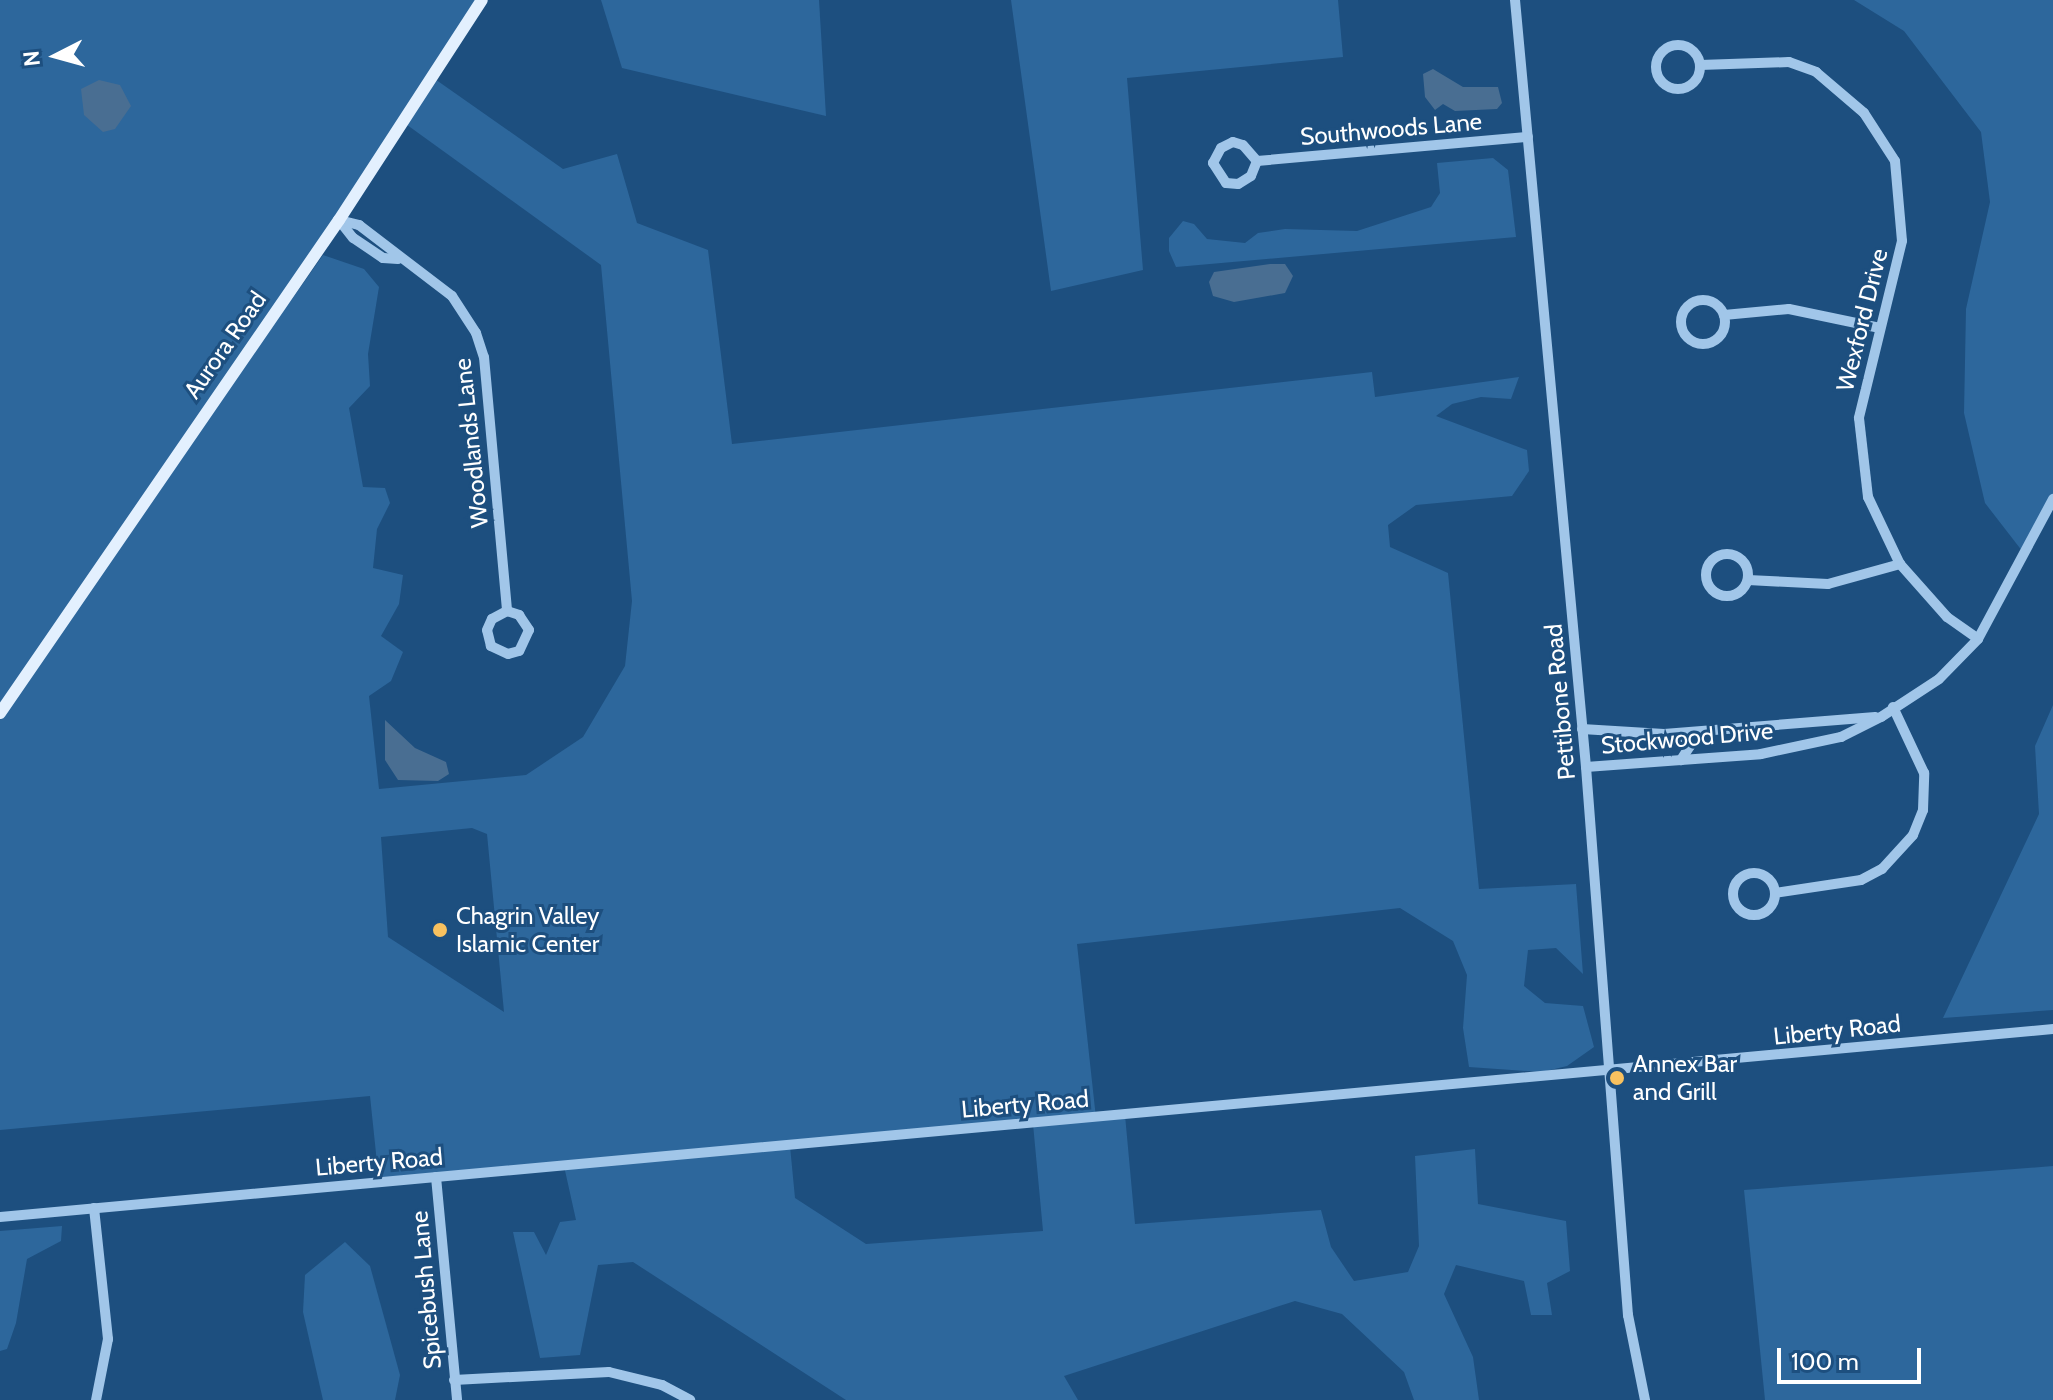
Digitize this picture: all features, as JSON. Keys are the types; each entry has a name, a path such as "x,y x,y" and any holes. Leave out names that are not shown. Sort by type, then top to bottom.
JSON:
{"main road":[{"name":"Aurora Road","path":"0,713 339,220 482,0"}],"street":[{"name":"Pettibone Road","path":"1515,0 1586,767 1628,1315 1645,1400"},
{"path":"1675,45 1694,52 1700,65 1691,84 1677,89 1659,78 1656,64 1662,51 1675,45"},
{"name":"Wexford Drive","path":"1700,65 1789,62 1816,72 1848,95 1881,133 1895,161 1902,241 1859,418 1868,497 1900,564 1947,617 1978,639"},
{"name":"Southwoods Lane","path":"1257,161 1528,137"},
{"path":"1233,142 1243,145 1257,161 1251,176 1238,184 1226,183 1213,163 1221,148 1233,142"},
{"name":"Woodlands Lane","path":"339,220 359,225 467,312 484,357 507,611"},
{"path":"1724,315 1724,329 1708,343 1688,338 1681,325 1684,311 1695,302 1709,301 1724,315 1801,310 1880,328"},
{"name":"Stockwood Drive","path":"1586,767 1774,752 1841,737 1881,717 1939,679 1978,639 2053,499"},
{"path":"1732,555 1747,567 1748,580 1741,592 1720,595 1709,586 1707,572 1713,560 1732,555"},
{"path":"1748,580 1828,584 1900,564"},
{"name":"Woodlands Lane","path":"507,611 519,615 529,630 519,651 508,654 491,646 487,630 492,619 507,611"},
{"path":"1775,893 1861,880 1882,869 1913,835 1923,810 1924,773 1912,738 1893,707"},
{"name":"Stockwood Drive","path":"1582,729 1679,733 1881,717"},
{"path":"1679,733 1690,746 1681,760"},
{"path":"1752,873 1765,876 1775,893 1771,906 1760,914 1740,909 1734,897 1740,878 1752,873"},
{"name":"Liberty Road","path":"0,1217 2053,1029"},
{"name":"Spicebush Lane","path":"436,1177 457,1400"},
{"path":"94,1208 108,1339 96,1400"},
{"path":"454,1380 609,1372 662,1385 690,1400"}],"shaded area":[{"path":"0,0 482,0 432,77 563,169 617,154 637,223 708,250 732,444 1372,372 1375,397 1519,377 1511,399 1481,397 1452,404 1436,416 1527,450 1529,471 1512,496 1416,505 1388,525 1390,547 1448,573 1479,889 1576,884 1583,974 1556,948 1528,950 1524,986 1545,1003 1583,1006 1594,1047 1567,1066 1542,1072 1469,1067 1463,1028 1467,975 1453,941 1400,908 1077,944 1096,1118 1125,1115 1135,1224 1321,1210 1331,1247 1354,1281 1408,1272 1419,1246 1415,1156 1475,1149 1478,1204 1566,1221 1570,1271 1547,1283 1552,1315 1531,1315 1524,1281 1456,1265 1444,1294 1473,1357 1479,1400 1414,1400 1404,1372 1342,1314 1295,1301 1064,1376 1078,1400 846,1400 633,1262 598,1265 580,1355 540,1358 513,1232 534,1232 546,1255 560,1222 576,1220 564,1166 379,1182 370,1096 0,1130","holes":["403,122 601,265 632,601 625,666 583,737 526,775 379,789 369,696 391,681 403,652 381,636 399,604 403,575 373,568 377,529 390,503 385,488 363,487 349,408 370,386 368,354 379,287 364,269 323,255 290,302","472,828 487,834 504,1012 388,937 381,837","1033,1124 1043,1231 866,1244 795,1198 790,1146"]},
{"path":"601,0 819,0 826,116 622,68"},
{"path":"1011,0 1338,0 1343,57 1127,78 1143,270 1051,291"},
{"path":"1854,0 2053,0 2053,499 2026,556 1985,503 1964,413 1966,309 1990,202 1981,132 1904,31"},
{"path":"1433,69 1463,87 1498,87 1502,103 1497,109 1455,111 1443,104 1435,110 1425,97 1423,74"},
{"path":"99,80 120,85 131,106 115,129 103,132 84,115 81,89"},
{"path":"1493,158 1508,170 1516,237 1176,267 1169,251 1169,238 1183,221 1194,224 1207,239 1245,243 1258,233 1285,229 1357,231 1431,207 1440,193 1437,163"},
{"path":"1285,264 1293,276 1285,293 1234,302 1213,296 1209,282 1214,272"},
{"path":"2053,705 2053,1010 1943,1018 2039,814 2035,746"},
{"path":"385,720 415,748 446,762 449,774 438,781 398,780 385,760"},
{"path":"2053,1166 2053,1400 1765,1400 1744,1190"},
{"path":"62,1226 61,1241 27,1259 16,1323 7,1349 0,1351 0,1231"},
{"path":"345,1242 370,1266 400,1375 395,1400 323,1400 303,1312 305,1275"}],"place":[{"name":"Chagrin Valley Islamic Center","path":"440,930"},
{"name":"Annex Bar and Grill","path":"1617,1078"}]}
